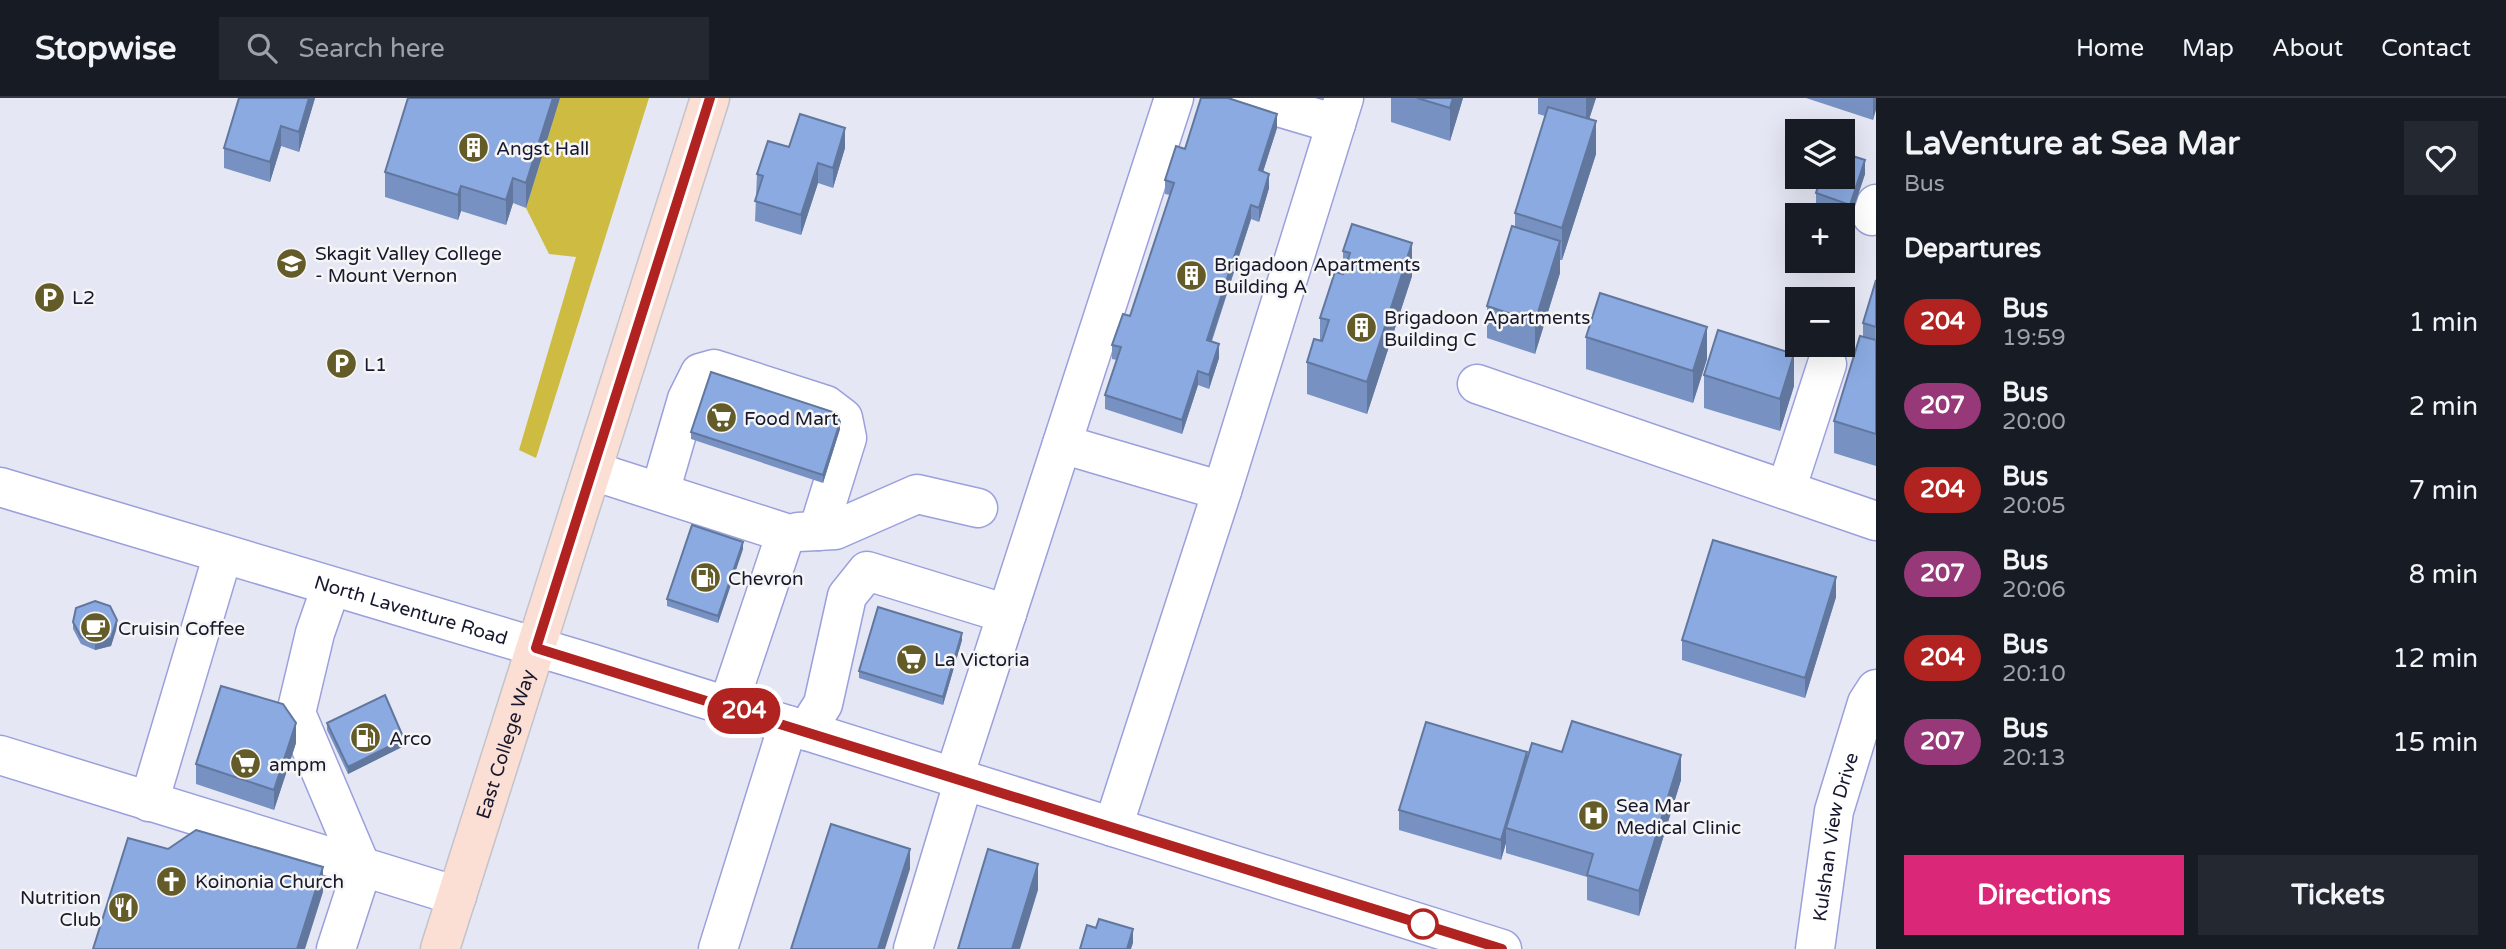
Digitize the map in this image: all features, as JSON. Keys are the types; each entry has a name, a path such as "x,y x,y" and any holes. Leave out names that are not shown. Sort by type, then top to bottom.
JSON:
{"main road":[{"name":"East College Way","path":"440,949 710,98"}],"street":[{"path":"913,949 1007,614 1174,98"},
{"path":"1113,827 1222,491 1340,111 1248,98"},
{"path":"1786,490 1827,364"},
{"path":"660,492 690,391 700,373 714,369 826,405 843,418 847,438 802,532 728,706"},
{"path":"1477,384 1876,521"},
{"path":"1062,444 1222,491"},
{"path":"593,471 802,532 835,530 917,494 978,508"},
{"name":"North Laventure Road","path":"3,498 223,554 536,648 1113,827 1447,941 1502,949"},
{"path":"149,802 223,554"},
{"path":"719,949 797,728 823,704 847,596 867,571 1007,614"},
{"path":"331,587 315,633 296,713 362,869 336,949"},
{"name":"Kulshan View Drive","path":"1815,949 1834,811 1867,703 1876,690"},
{"path":"0,755 457,897"}],"shaded area":[{"path":"560,98 649,98 536,458 519,450 576,257 549,254 526,208"}],"building":[{"path":"239,98 309,98 299,132 281,126 270,162 224,148"},
{"name":"Angst Hall","path":"408,98 553,98 526,183 513,178 506,200 461,186 458,195 385,172"},
{"name":"Brigadoon Apartments Building A","path":"1201,98 1228,98 1277,114 1259,170 1269,174 1259,208 1251,205 1207,340 1219,344 1209,375 1198,371 1182,420 1105,395 1121,347 1112,345 1123,314 1130,316 1174,183 1165,180 1176,146 1185,149"},
{"path":"1417,98 1453,98 1450,108"},
{"path":"1548,107 1596,121 1562,228 1515,213"},
{"path":"800,114 845,128 833,168 818,163 801,215 755,201 763,176 757,174 768,141 789,147"},
{"path":"1855,157 1865,160 1851,203 1816,193 1817,189 1855,189"},
{"name":"Brigadoon Apartments Building C","path":"1352,224 1412,243 1367,382 1307,362 1314,339 1322,341 1329,320 1320,318 1335,272 1343,274 1350,253 1343,251"},
{"path":"1512,226 1560,241 1535,322 1487,306"},
{"path":"1876,280 1876,327 1863,323"},
{"path":"1600,293 1707,327 1693,371 1586,337"},
{"path":"1718,330 1785,351 1785,357 1793,357 1780,399 1704,375"},
{"path":"1860,336 1876,340 1876,434 1834,421"},
{"path":"711,372 836,413 840,422 823,475 691,432"},
{"name":"Chevron","path":"692,525 743,542 718,616 667,599"},
{"path":"1713,540 1836,577 1805,678 1682,640"},
{"name":"Cruisin Coffee","path":"95,601 110,606 117,620 111,638 95,643 81,637 73,622 76,608"},
{"name":"La Victoria","path":"878,607 962,633 943,697 859,671"},
{"name":"ampm","path":"221,686 283,704 296,723 274,790 196,764"},
{"name":"Arco","path":"385,695 404,739 348,767 327,723"},
{"name":"Sea Mar Medical Clinic","path":"1572,721 1681,755 1639,891 1587,875 1593,854 1506,828 1532,743 1562,752"},
{"path":"1426,722 1527,752 1501,840 1399,810"},
{"path":"831,824 910,849 878,949 791,949"},
{"path":"196,830 323,867 297,949 93,949 128,838 168,849"},
{"path":"988,849 1038,864 1012,949 958,949"},
{"path":"1099,919 1133,929 1127,949 1080,949 1087,925 1096,928"}],"bus line":[{"name":"204","path":"710,98 536,648 1502,949"}],"place":[{"name":"Angst Hall","path":"473,148"},
{"name":"Skagit Valley College - Mount Vernon","path":"292,264"},
{"name":"Brigadoon Apartments Building A","path":"1191,275"},
{"name":"L2","path":"49,297"},
{"name":"Brigadoon Apartments Building C","path":"1361,328"},
{"name":"L1","path":"341,364"},
{"name":"Food Mart","path":"721,418"},
{"name":"Chevron","path":"705,578"},
{"name":"Cruisin Coffee","path":"95,628"},
{"name":"La Victoria","path":"911,659"},
{"name":"Arco","path":"366,738"},
{"name":"ampm","path":"246,764"},
{"name":"Sea Mar Medical Clinic","path":"1593,816"},
{"name":"Koinonia Church","path":"172,881"},
{"name":"Nutrition Club","path":"124,908"}]}
